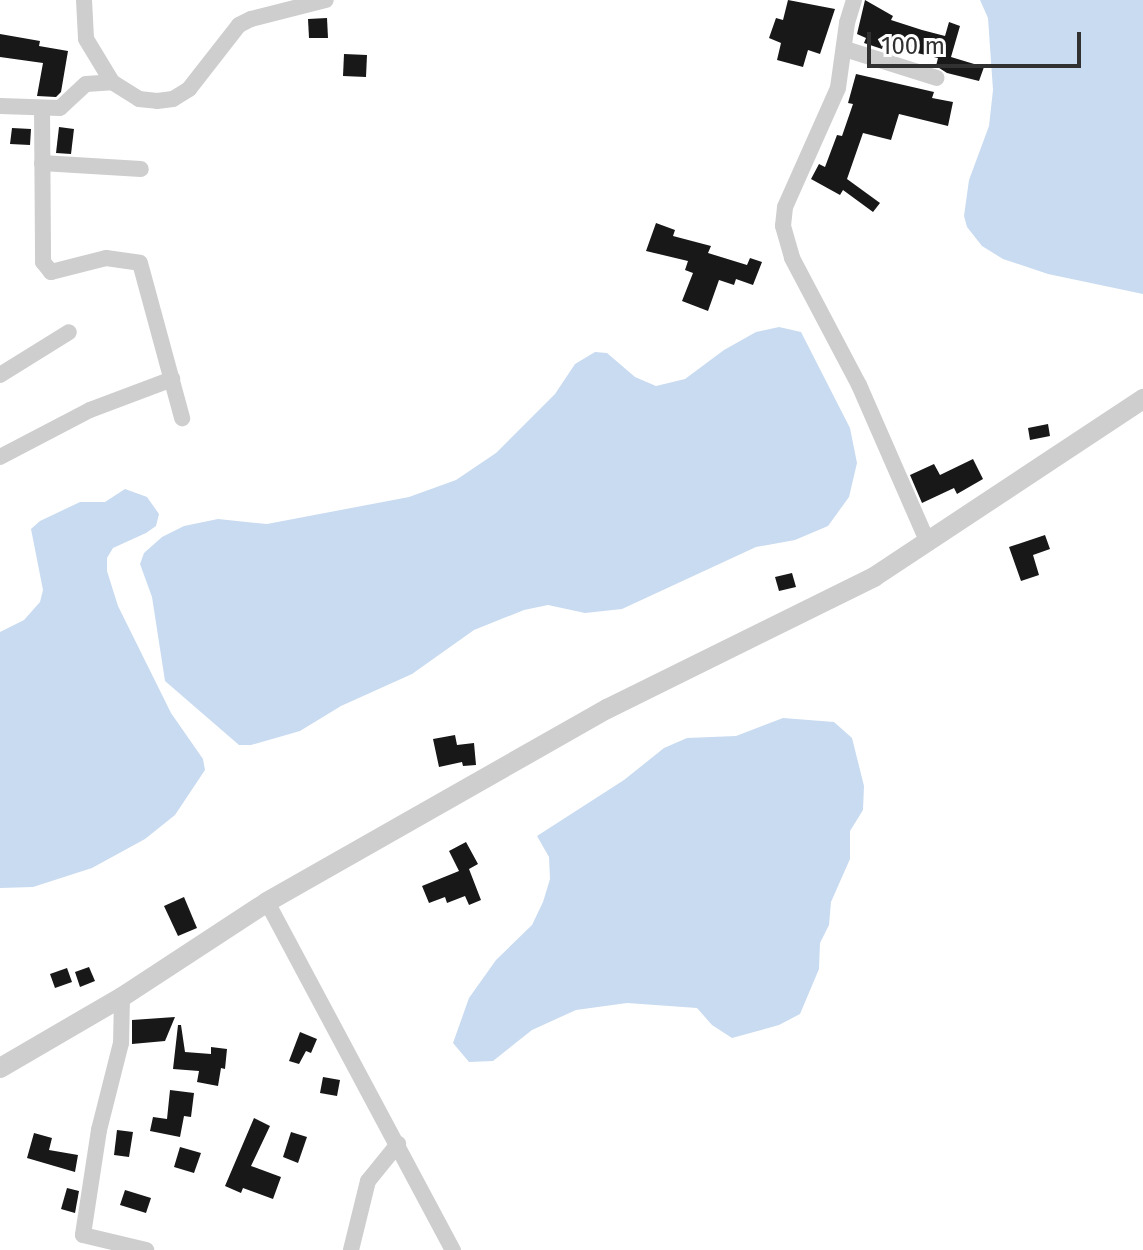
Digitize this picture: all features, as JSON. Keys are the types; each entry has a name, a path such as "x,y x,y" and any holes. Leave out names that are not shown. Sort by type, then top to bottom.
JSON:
{"street":[{"path":"84,0 86,39 112,82 139,99 173,99 189,89 239,25 251,19 326,0"},
{"path":"854,0 847,23 838,88 785,207 783,226 792,258 859,385 927,541"},
{"path":"845,49 937,78"},
{"path":"0,106 64,107 86,84 112,82"},
{"path":"42,108 42,255 46,268 58,272 118,258 140,263 182,418"},
{"path":"42,163 141,169"},
{"path":"0,375 69,332"},
{"path":"0,457 90,410 172,379"},
{"path":"0,1068 122,997 267,902 607,709 874,577 1143,399"},
{"path":"267,902 453,1250"},
{"path":"122,997 121,1043 99,1130 81,1243 146,1250"},
{"path":"351,1250 368,1181 398,1144"}],"water":[{"path":"980,0 1143,0 1143,294 1048,274 1003,259 982,246 967,227 964,216 969,180 989,126 993,90 988,18"},
{"path":"779,327 801,332 850,428 857,463 849,497 828,526 795,540 756,547 622,609 585,613 548,605 524,610 474,630 412,674 341,706 300,731 251,745 239,745 165,681 152,597 140,564 144,553 162,537 184,526 218,519 267,524 409,497 456,480 496,453 555,394 575,364 595,352 607,353 635,377 656,386 685,379 724,350 756,332"},
{"path":"125,489 147,497 159,514 156,526 113,548 107,558 107,571 118,606 171,713 203,759 205,770 175,815 145,839 92,868 33,887 0,888 0,632 24,620 40,602 43,590 31,529 40,521 80,502 105,502"},
{"path":"783,718 834,722 852,738 864,786 863,810 850,831 850,859 831,902 829,925 820,943 819,969 800,1014 779,1025 732,1038 712,1025 697,1008 627,1003 576,1010 532,1030 493,1061 469,1062 453,1043 469,998 496,960 532,925 550,879 549,857 537,836 624,780 664,748 687,738 736,736"}],"building":[{"path":"788,0 835,9 820,54 808,50 803,67 777,60 781,43 769,38 776,18 783,20"},
{"path":"865,0 893,16 891,20 922,30 945,36 949,22 960,26 951,57 984,67 979,81 947,73 936,66 938,58 917,53 918,50 884,41 882,49 864,43 866,38 857,34"},
{"path":"327,18 328,38 309,38 308,19"},
{"path":"0,34 40,41 39,46 68,51 61,92 56,97 37,96 43,63 0,57"},
{"path":"344,54 367,55 366,77 343,76"},
{"path":"856,74 934,92 932,98 953,102 948,126 899,114 891,140 863,133 847,179 880,203 873,212 843,190 840,195 811,179 819,164 825,167 837,135 842,136 853,104 848,103"},
{"path":"59,127 74,129 71,154 56,153"},
{"path":"12,128 31,129 30,145 10,144"},
{"path":"656,223 675,230 673,236 711,246 708,253 747,265 750,258 762,262 753,285 736,279 734,285 719,280 708,311 682,301 693,273 685,270 688,261 646,251"},
{"path":"1048,424 1050,436 1030,440 1028,428"},
{"path":"973,459 983,479 957,494 954,488 922,503 910,475 934,464 940,475"},
{"path":"1045,535 1050,549 1033,555 1039,575 1021,581 1009,547"},
{"path":"792,573 796,587 779,591 775,577"},
{"path":"455,735 457,745 474,743 476,765 463,766 462,762 439,767 433,739"},
{"path":"466,842 478,864 469,869 481,900 469,905 465,896 447,903 445,897 429,903 422,886 459,871 449,851"},
{"path":"184,897 197,928 178,936 164,906"},
{"path":"89,967 95,981 80,987 75,972"},
{"path":"67,968 72,982 55,988 50,974"},
{"path":"175,1017 165,1041 132,1044 132,1020"},
{"path":"178,1025 181,1025 185,1052 211,1054 211,1047 227,1049 225,1069 221,1068 218,1086 197,1082 199,1071 173,1069"},
{"path":"300,1032 317,1039 311,1053 306,1051 299,1064 289,1061"},
{"path":"323,1077 340,1080 337,1096 320,1093"},
{"path":"170,1090 194,1093 191,1117 184,1116 180,1137 150,1131 153,1117 167,1119"},
{"path":"254,1118 270,1126 251,1166 281,1177 273,1199 243,1188 241,1193 225,1186"},
{"path":"117,1130 133,1132 129,1157 114,1155"},
{"path":"291,1132 307,1137 298,1163 283,1157"},
{"path":"34,1133 52,1138 49,1150 78,1155 75,1172 27,1158"},
{"path":"180,1147 201,1153 194,1173 174,1167"},
{"path":"67,1188 79,1191 75,1213 61,1209"},
{"path":"125,1190 151,1198 146,1213 120,1205"}]}
